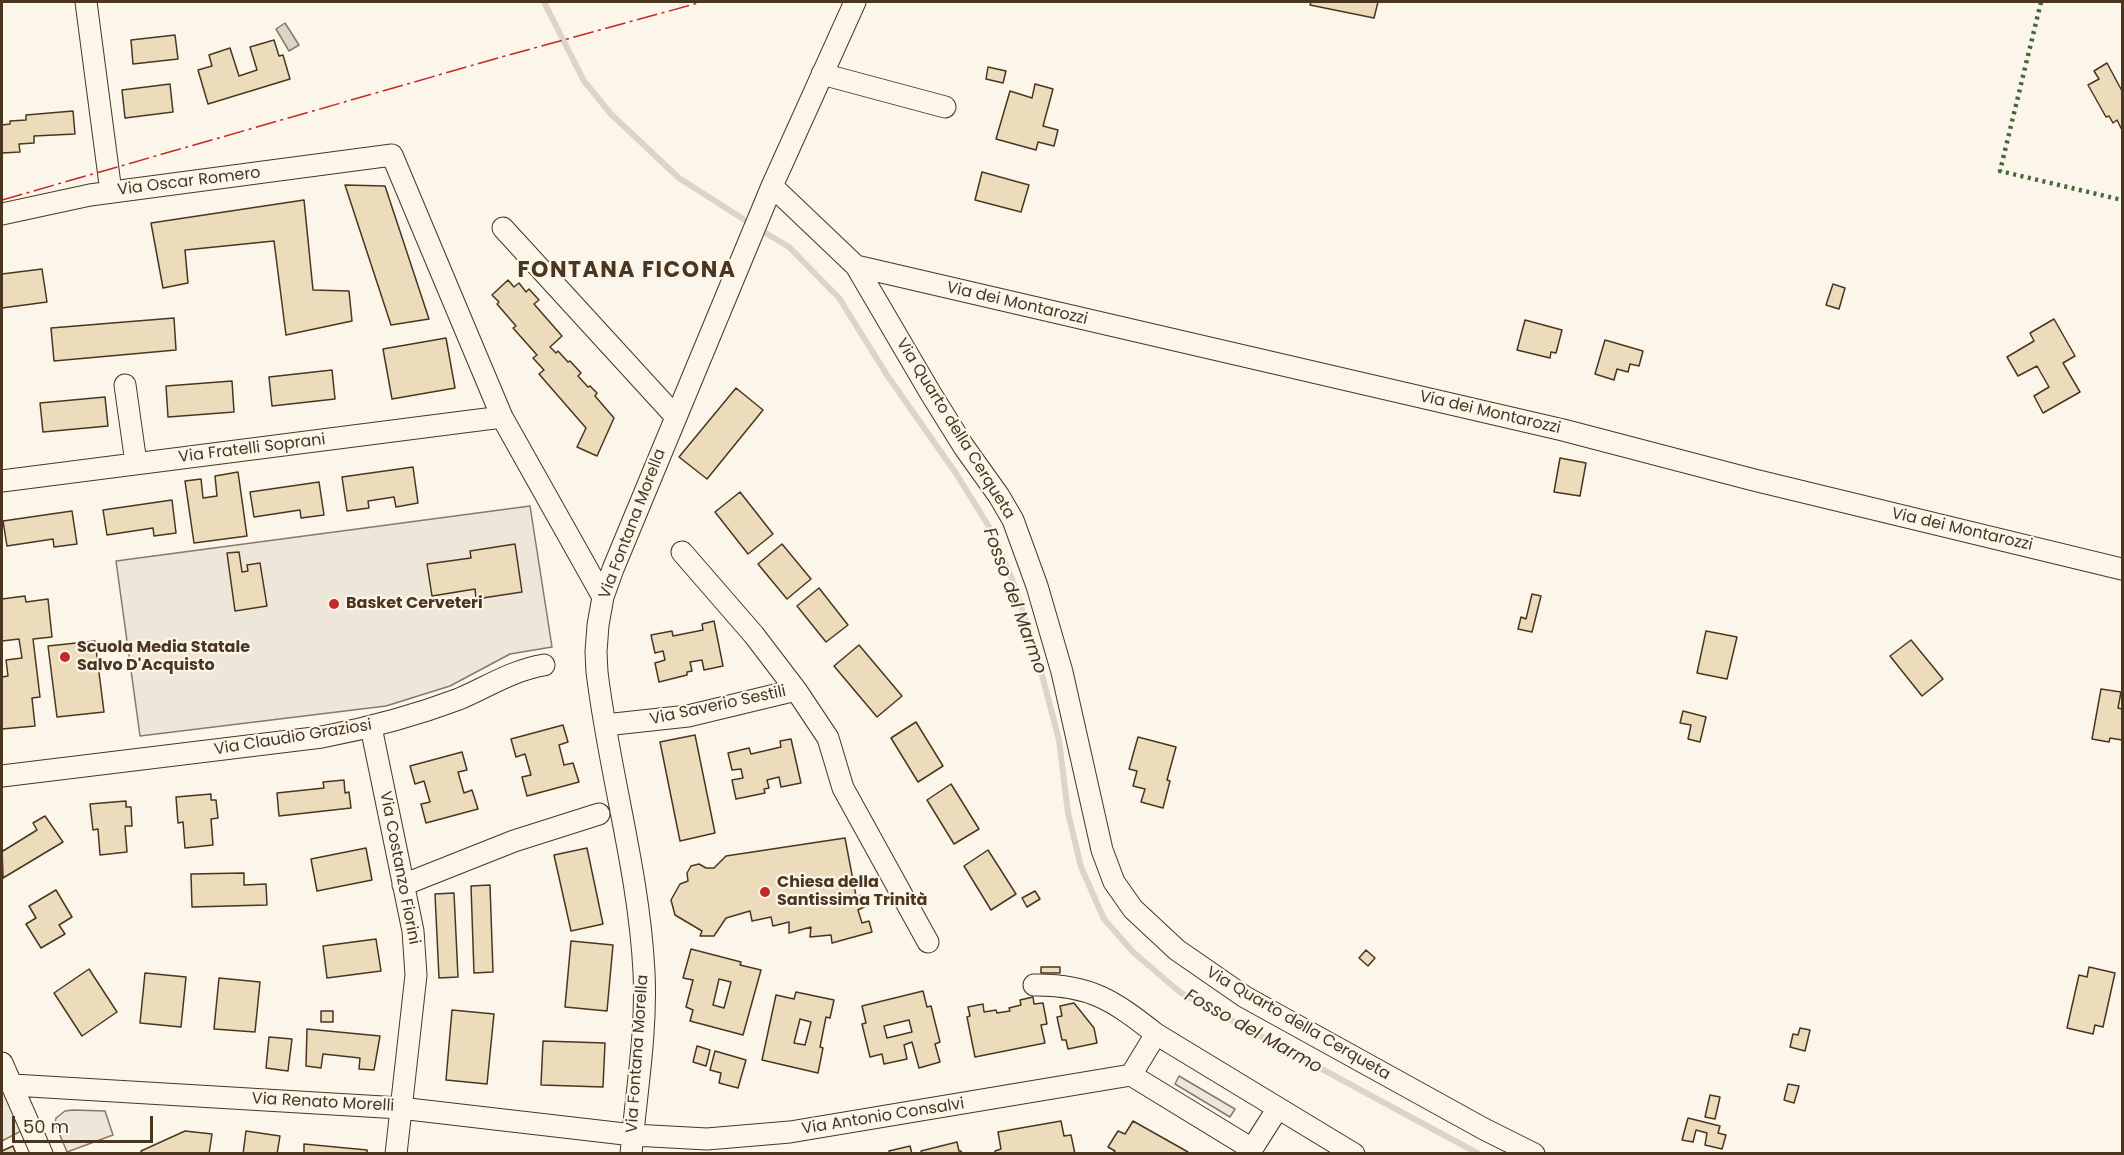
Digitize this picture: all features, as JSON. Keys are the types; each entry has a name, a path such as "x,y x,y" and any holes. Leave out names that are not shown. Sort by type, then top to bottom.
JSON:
{"street":[{"path":"86,2 111,192"},
{"name":"Via Fontana Morella","path":"632,1144 644,1018 643,965 638,908 605,725 596,652 603,597 620,549 748,244 855,2"},
{"path":"822,74 945,106"},
{"name":"Via Oscar Romero","path":"2,214 48,202 111,192 385,157 502,417"},
{"name":"Via Quarto della Cerqueta","path":"769,195 856,266 931,394 964,447 999,496 1019,534 1062,672 1097,833 1107,867 1123,896 1158,934 1197,965 1245,997 1484,1129 1534,1154"},
{"path":"503,228 676,417"},
{"name":"Via dei Montarozzi","path":"856,266 1573,432 1815,495 2122,569"},
{"path":"125,385 136,464"},
{"path":"502,417 603,597"},
{"name":"Via Fratelli Soprani","path":"2,481 502,417"},
{"path":"682,552 754,635 796,690"},
{"name":"Via Claudio Graziosi","path":"2,776 322,736 371,727 443,705 511,674 544,665"},
{"name":"Via Saverio Sestili","path":"605,725 688,716 796,690 828,738 843,788 928,942"},
{"name":"Via Costanzo Fiorini","path":"371,727 413,931 416,965 396,1154"},
{"path":"2,791 33,773"},
{"path":"403,885 514,841 600,814"},
{"path":"1034,985 1073,987 1097,994 1121,1007 1156,1034 1354,1154"},
{"path":"1156,1034 1131,1076 1252,1151 1278,1108"},
{"path":"2,1063 42,1154"},
{"name":"Via Antonio Consalvi","path":"632,1144 790,1132 1131,1076"},
{"name":"Via Renato Morelli","path":"13,1085 400,1108 632,1144"}],"shaded area":[{"path":"285,23 299,45 289,51 276,29"},
{"name":"Basket Cerveteri","path":"530,506 552,647 510,654 450,686 386,706 140,736 116,561"},
{"path":"1179,1076 1235,1109 1230,1117 1175,1084"},
{"path":"2,1085 23,1130 2,1141"},
{"path":"65,1111 105,1111 113,1135 67,1152 55,1123 56,1118"}],"building":[{"path":"1311,2 1378,2 1374,18 1310,5"},
{"path":"175,35 178,59 133,64 131,40"},
{"path":"274,40 279,56 283,55 290,79 208,104 198,70 212,66 209,55 230,48 239,76 257,70 250,47"},
{"path":"2107,63 2122,91 2122,130 2117,120 2113,123 2109,116 2106,117 2088,85 2099,79 2094,71"},
{"path":"988,67 1006,71 1003,83 986,79"},
{"path":"170,84 173,112 125,118 122,90"},
{"path":"1035,84 1053,89 1043,126 1058,130 1054,146 1038,142 1036,150 996,139 1010,91 1032,98"},
{"path":"73,111 75,134 34,136 34,143 19,144 20,152 2,153 2,125 10,124 10,121 26,120 26,115"},
{"path":"982,172 1029,185 1021,212 975,200"},
{"path":"345,185 385,186 429,319 391,325"},
{"path":"304,200 313,290 349,291 352,321 286,335 274,241 185,250 188,283 163,288 151,223"},
{"path":"42,269 47,302 2,308 2,274"},
{"path":"508,280 514,287 519,283 526,292 529,289 539,300 534,304 562,336 550,347 556,353 558,351 568,362 570,361 581,373 578,376 597,393 595,396 614,418 597,456 577,447 586,428 539,374 544,370 533,358 537,355 513,328 516,326 492,295"},
{"path":"1833,284 1845,288 1839,309 1826,305"},
{"path":"174,318 176,350 54,361 51,328"},
{"path":"2054,319 2075,356 2063,363 2080,392 2043,413 2034,396 2049,387 2037,366 2018,376 2007,357 2034,341 2030,333"},
{"path":"1525,320 1562,330 1556,353 1551,352 1550,358 1517,350"},
{"path":"446,338 455,388 392,399 383,349"},
{"path":"1605,340 1643,351 1639,366 1630,364 1628,372 1617,369 1614,380 1595,374"},
{"path":"332,370 335,399 272,406 269,377"},
{"path":"232,381 234,412 168,417 166,386"},
{"path":"736,388 763,410 707,479 679,457"},
{"path":"105,397 108,426 43,432 40,403"},
{"path":"1560,458 1586,463 1580,496 1554,492"},
{"path":"413,467 418,503 396,507 394,497 368,501 369,508 347,511 342,477"},
{"path":"238,472 247,536 194,543 185,481 201,479 203,498 217,496 215,476"},
{"path":"319,482 324,515 301,518 300,510 254,517 250,492"},
{"path":"740,492 773,534 748,554 715,512"},
{"path":"172,500 176,533 154,536 153,528 107,535 103,510"},
{"path":"72,511 77,544 54,547 53,539 7,546 3,521"},
{"path":"515,544 522,592 476,599 475,589 432,596 427,564 471,558 470,551"},
{"path":"782,544 811,579 787,599 758,564"},
{"path":"239,552 242,572 248,571 247,565 260,563 267,606 235,611 227,553"},
{"path":"819,588 848,625 826,642 797,606"},
{"path":"1532,594 1541,596 1532,632 1518,629 1521,617 1526,619"},
{"path":"25,596 26,602 48,599 52,637 33,639 40,697 32,698 35,726 2,729 2,677 8,676 6,660 22,658 19,639 2,641 2,599"},
{"path":"714,621 723,666 704,670 702,660 690,662 692,671 687,672 687,675 659,682 655,663 665,660 663,651 655,653 651,635 672,631 673,636 703,630 702,624"},
{"path":"1706,631 1737,637 1727,679 1697,673"},
{"path":"1911,640 1943,679 1922,696 1890,656"},
{"path":"95,641 104,712 57,717 48,646"},
{"path":"859,645 902,696 877,717 834,666"},
{"path":"2101,689 2121,692 2118,708 2122,709 2122,740 2110,738 2109,742 2092,739"},
{"path":"1683,711 1706,717 1700,742 1688,739 1691,725 1680,723"},
{"path":"916,722 943,766 918,782 891,738"},
{"path":"563,725 568,742 559,745 564,765 573,763 579,782 527,796 522,777 531,775 525,754 516,757 511,739"},
{"path":"695,735 715,833 680,841 660,742"},
{"path":"1138,737 1176,747 1167,780 1170,781 1163,808 1141,802 1145,789 1133,786 1137,771 1129,769"},
{"path":"791,739 801,783 781,787 779,777 767,780 769,788 764,789 765,793 736,799 732,780 743,778 741,769 732,770 728,753 749,748 751,754 781,747 780,741"},
{"path":"462,752 467,770 458,772 464,793 472,790 478,809 426,823 421,804 430,802 424,781 415,784 410,766"},
{"path":"344,780 345,793 349,792 351,808 279,816 277,793 324,788 323,782"},
{"path":"951,784 979,829 954,844 927,800"},
{"path":"211,794 211,800 216,800 218,818 211,819 213,845 185,848 183,822 178,823 176,797"},
{"path":"126,801 126,807 131,807 132,826 125,826 127,852 100,855 98,829 93,830 90,804"},
{"path":"45,816 63,842 3,878 2,848 3,851 37,830 33,823"},
{"name":"Chiesa della Santissima Trinità","path":"845,838 856,896 864,895 866,906 858,910 862,923 869,921 872,932 832,943 831,935 810,937 811,927 789,933 789,922 773,926 771,917 752,921 750,911 726,918 714,936 700,936 702,931 675,915 671,900 680,884 688,881 687,873 691,866 699,864 706,868 714,868 726,856"},
{"path":"366,848 372,880 317,891 311,859"},
{"path":"587,848 603,924 571,931 554,855"},
{"path":"988,850 1016,894 991,910 964,866"},
{"path":"244,873 244,885 266,884 267,905 192,907 191,874"},
{"path":"490,885 493,972 474,973 471,886"},
{"path":"56,890 72,917 59,925 65,934 41,948 26,924 36,918 29,906"},
{"path":"1035,891 1040,899 1027,907 1022,898"},
{"path":"454,893 458,977 439,978 435,894"},
{"path":"376,939 381,971 327,978 323,946"},
{"path":"571,941 613,945 607,1011 565,1007"},
{"path":"691,949 741,962 740,965 761,970 743,1035 690,1021 693,1010 686,1007 693,980 683,978","holes":["719,979 731,982 724,1008 713,1005"]},
{"path":"1366,950 1375,958 1368,966 1359,958"},
{"path":"1041,967 1060,967 1060,973 1041,973"},
{"path":"2089,967 2115,973 2103,1027 2095,1025 2093,1034 2067,1028 2079,975 2087,977"},
{"path":"89,969 117,1012 82,1036 54,993"},
{"path":"145,973 186,977 181,1027 140,1023"},
{"path":"219,978 260,982 255,1032 214,1029"},
{"path":"923,991 927,1007 931,1006 940,1042 935,1044 940,1062 919,1068 912,1042 904,1045 907,1059 884,1064 882,1054 870,1057 862,1024 866,1023 862,1006","holes":["909,1020 912,1032 887,1038 884,1026"]},
{"path":"796,992 834,1000 830,1018 826,1017 818,1073 762,1060 776,995 794,999","holes":["800,1019 811,1022 805,1045 794,1043"]},
{"path":"1033,997 1034,1004 1043,1003 1047,1024 1041,1025 1045,1043 975,1057 967,1017 970,1016 968,1007 983,1004 984,1012 1010,1011 1009,1008 1021,1005 1020,1000"},
{"path":"1074,1003 1094,1028 1097,1043 1068,1049 1066,1040 1062,1040 1057,1017 1062,1016 1060,1006"},
{"path":"452,1010 494,1014 487,1084 446,1080"},
{"path":"321,1011 333,1011 333,1022 321,1022"},
{"path":"1800,1028 1810,1030 1805,1051 1790,1047 1793,1034 1798,1035"},
{"path":"307,1029 380,1036 374,1070 359,1069 360,1058 323,1054 321,1068 306,1066"},
{"path":"269,1037 292,1039 288,1071 266,1068"},
{"path":"543,1041 605,1043 603,1087 541,1085"},
{"path":"697,1046 710,1050 706,1066 693,1062"},
{"path":"715,1051 746,1060 738,1088 719,1083 721,1073 710,1070"},
{"path":"1788,1084 1799,1086 1794,1103 1784,1100"},
{"path":"1710,1095 1720,1097 1715,1119 1705,1117"},
{"path":"1688,1118 1720,1126 1718,1133 1726,1135 1722,1149 1705,1145 1707,1133 1696,1130 1693,1142 1682,1140"},
{"path":"1061,1121 1064,1136 1071,1135 1075,1154 995,1154 995,1151 1001,1149 998,1132"},
{"path":"1133,1121 1188,1152 1187,1154 1113,1154 1115,1151 1108,1147 1118,1131 1125,1134"},
{"path":"185,1131 212,1134 209,1154 142,1154 141,1151"},
{"path":"246,1131 280,1136 277,1154 243,1154"},
{"path":"957,1142 962,1154 922,1154 921,1151"},
{"path":"304,1144 367,1150 367,1154 304,1154"},
{"path":"13,1146 16,1154 2,1154 2,1151"},
{"path":"910,1146 912,1154 890,1154 889,1151"}],"waterway":[{"name":"Fosso del Marmo","path":"544,2 584,81 611,114 679,178 751,224"},
{"name":"Fosso del Marmo","path":"759,229 789,247 839,298 887,375 957,475 991,530 1012,579 1036,652 1059,740 1068,813 1081,867 1104,919 1133,952 1181,993 1479,1154"}],"hedge":[{"path":"2041,2 2000,171 2122,200"}],"power":[{"path":"2,200 702,2"}],"place":[{"name":"Basket Cerveteri","path":"334,604"},
{"name":"Scuola Media Statale Salvo D'Acquisto","path":"65,657"},
{"name":"Chiesa della Santissima Trinità","path":"765,892"}],"district":[{"name":"FONTANA FICONA","path":"627,271"}]}
